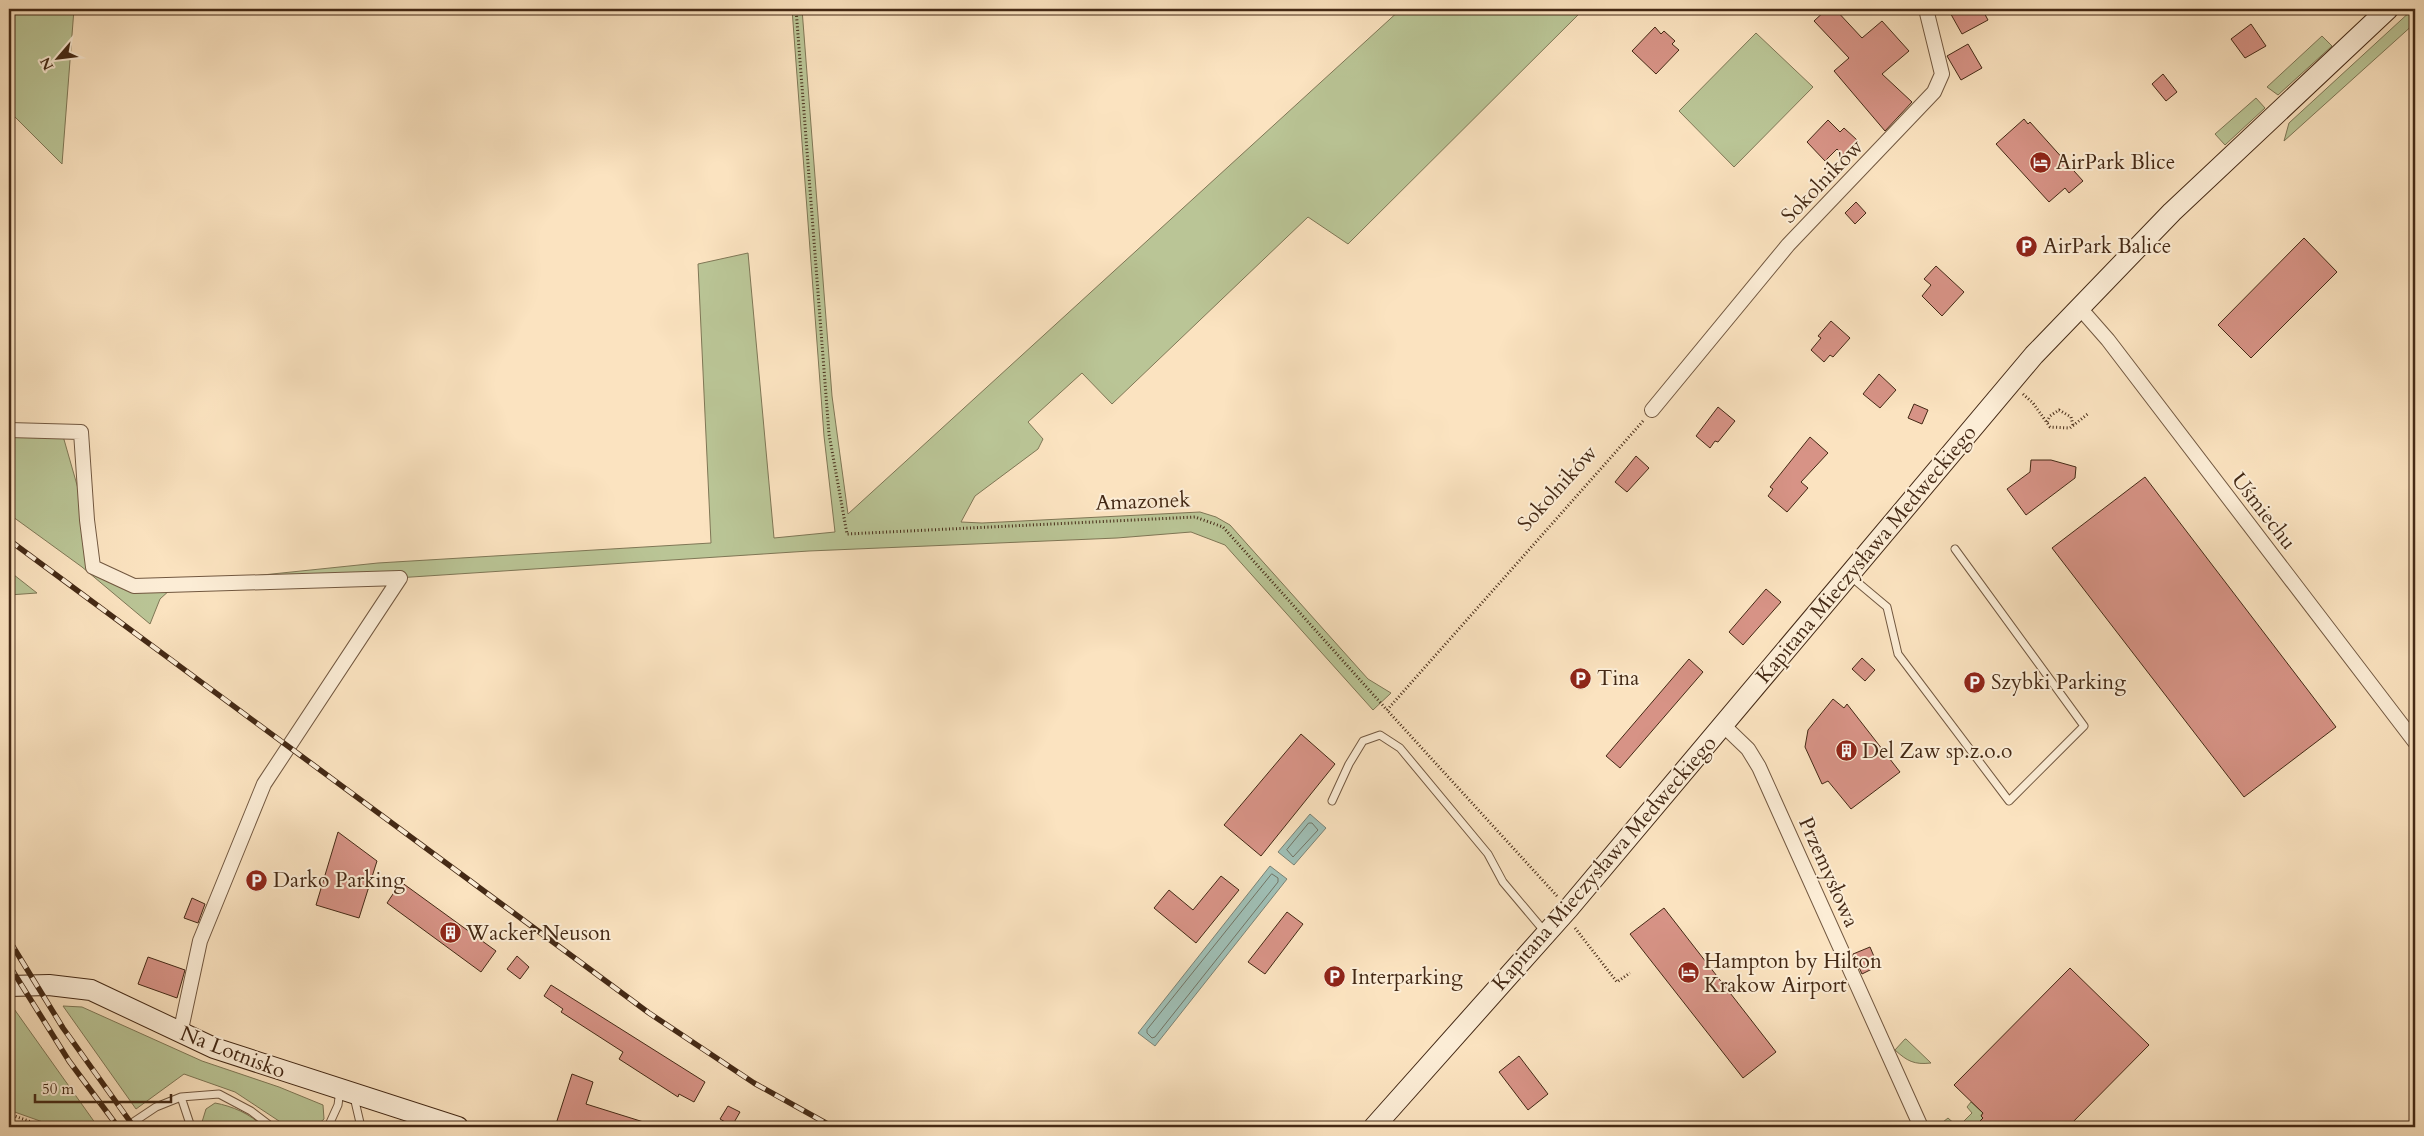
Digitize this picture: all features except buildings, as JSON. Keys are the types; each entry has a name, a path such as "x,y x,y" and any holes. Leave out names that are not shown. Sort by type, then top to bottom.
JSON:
{"main road":[{"name":"Kapitana Mieczysława Medweckiego","path":"1374,1127 1546,934 1571,917 1723,724 2017,374 2078,307 2172,212 2388,9"},
{"name":"Na Lotnisko","path":"9,986 49,985 92,990 180,1034 236,1056 458,1127"}],"street":[{"name":"Sokolników","path":"1652,410 1788,245 1934,92 1942,74 1926,9"},
{"name":"Uśmiechu","path":"2078,307 2108,340 2415,742"},
{"path":"9,430 81,432 87,520 93,567 134,586 400,578 264,784 200,941 180,1034"},
{"name":"Przemysłowa","path":"1723,724 1748,749 1760,767 1922,1127"}],"lane":[{"path":"1848,574 1886,607 1898,654 2009,801 2084,726 1955,549"},
{"path":"1332,801 1349,764 1363,741 1380,735 1400,748 1488,854 1503,882 1546,934"},
{"path":"328,1127 338,1105 347,1092"},
{"path":"347,1092 361,1127"},
{"path":"126,1127 156,1107 181,1097 219,1094 250,1111 272,1127"},
{"path":"181,1097 191,1127"}],"path":[{"name":"Amazonek","path":"796,9 829,434 847,534 1195,517 1224,527 1387,710"},
{"path":"2025,396 2050,427 2070,428 2090,413"},
{"name":"Sokolników","path":"1387,710 1652,410"},
{"path":"2047,422 2050,416 2059,410 2071,417 2074,425"},
{"path":"1387,710 1571,917 1617,982 1630,973"},
{"path":"9,1114 45,1127"}],"green space":[{"path":"9,9 74,9 62,164 9,111"},
{"path":"792,9 802,9 832,396 848,514 1401,9 1584,9 1348,244 1308,217 1112,404 1082,373 1028,422 1043,439 1038,449 975,496 961,522 982,523 1200,512 1216,517 1230,525 1368,679 1391,693 1373,710 1225,545 1191,532 1117,538 809,551 381,579 171,589 160,599 150,624 82,567 9,514 9,429 61,429 87,520 93,567 134,586 176,584 378,563 711,543 698,264 748,253 774,538 835,532 824,436"},
{"path":"2415,9 2415,23 2284,141 2289,123"},
{"path":"1756,33 1813,87 1734,167 1679,111"},
{"path":"2322,36 2332,46 2278,95 2267,87"},
{"path":"2256,98 2265,108 2225,145 2215,134"},
{"path":"9,571 37,593 9,595"},
{"path":"9,1005 12,1006 98,1127 57,1127 9,1110"},
{"path":"63,1006 82,1007 202,1061 279,1087 323,1105 324,1119 315,1127 288,1127 235,1092 184,1074 136,1109"},
{"path":"1905,1039 1931,1063 1911,1061 1895,1050"},
{"path":"1971,1102 1983,1113 1981,1116 1983,1118 1974,1127 1958,1127 1972,1113 1967,1107"},
{"path":"215,1103 241,1111 263,1127 204,1127 202,1122 206,1109"},
{"path":"1948,1118 1958,1127 1946,1127 1943,1122"}],"water":[{"path":"1310,814 1326,828 1294,865 1278,852"},
{"path":"1270,866 1287,879 1155,1046 1138,1033"}],"railway":[{"path":"9,540 649,1013 754,1083 833,1127"},
{"path":"9,940 63,1028 134,1127"},
{"path":"9,965 69,1061 118,1127"}],"place":[{"name":"AirPark Blice","path":"2040,162"},
{"name":"AirPark Balice","path":"2027,246"},
{"name":"Tina","path":"1581,678"},
{"name":"Szybki Parking","path":"1975,682"},
{"name":"Del Zaw sp.z.o.o","path":"1846,751"},
{"name":"Darko Parking","path":"257,880"},
{"name":"Wacker Neuson","path":"450,933"},
{"name":"Hampton by Hilton Krakow Airport","path":"1688,973"},
{"name":"Interparking","path":"1335,977"}]}
